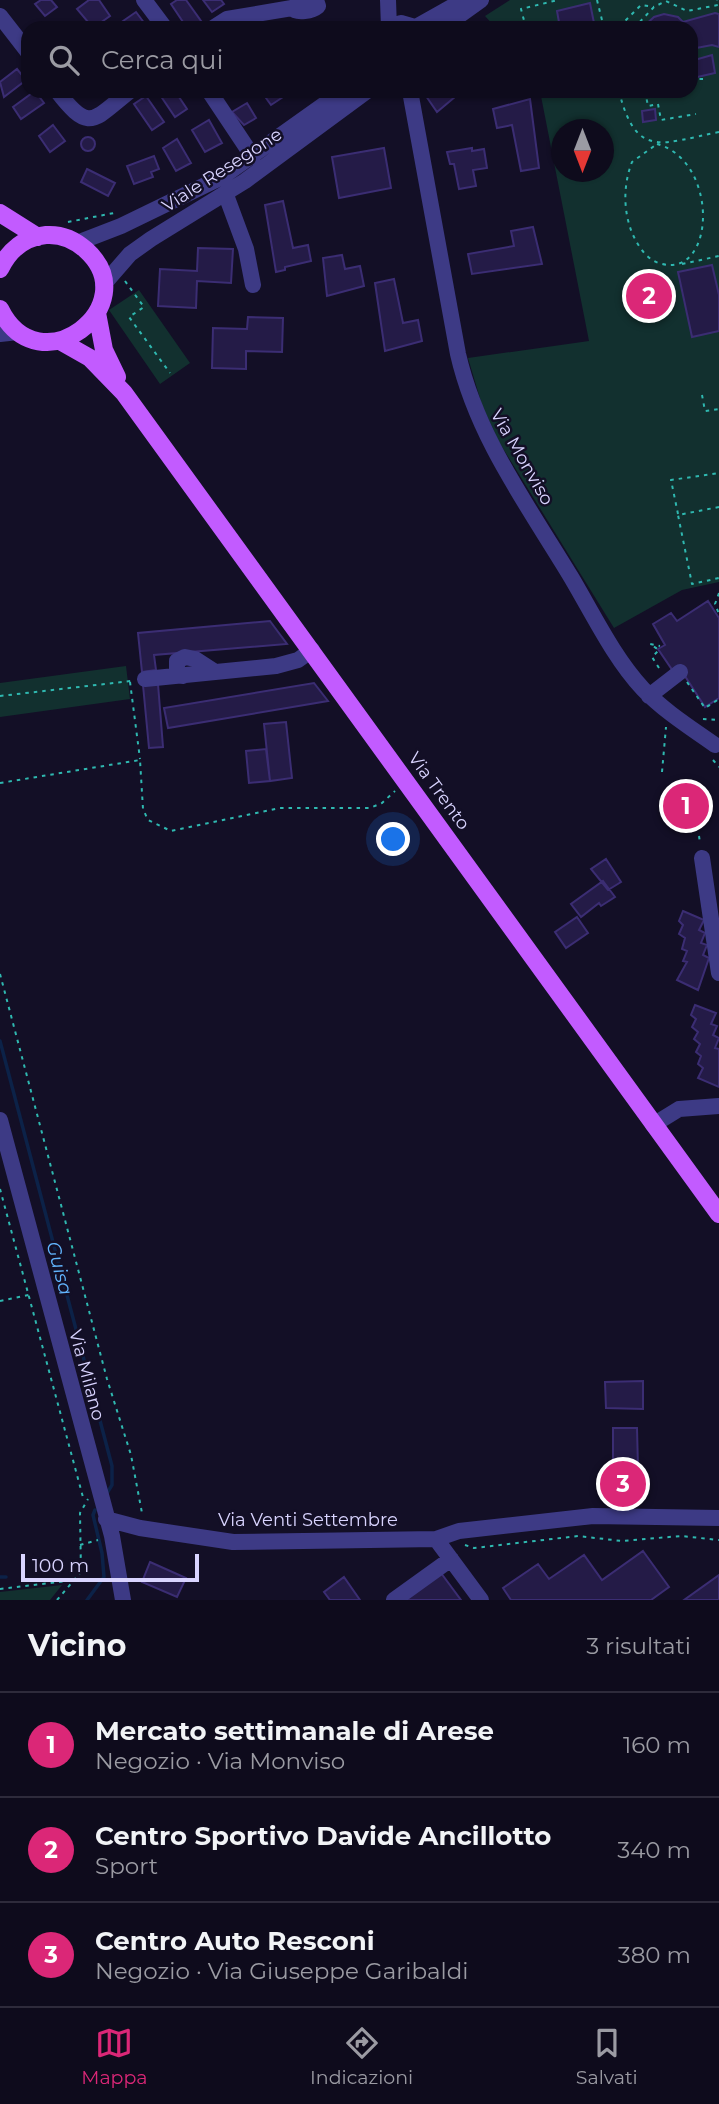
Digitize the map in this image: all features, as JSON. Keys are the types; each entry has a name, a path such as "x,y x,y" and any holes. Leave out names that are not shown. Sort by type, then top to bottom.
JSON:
{"main road":[{"path":"0,213 38,237"},
{"path":"1,260 18,246 38,237 54,236 77,243 95,260 103,285 97,313 107,368"},
{"path":"0,309 18,332 38,341 60,341 81,332 97,313"},
{"path":"60,341 107,368"},
{"name":"Via Trento","path":"107,368 719,1214"}],"street":[{"path":"144,0 160,21"},
{"path":"226,21 233,17 299,4 299,11 313,9 318,6 316,0"},
{"path":"388,0 400,21"},
{"path":"396,0 401,21"},
{"path":"417,21 464,0"},
{"path":"452,21 481,0"},
{"path":"0,16 21,43"},
{"path":"63,98 75,113 87,119 95,117 121,98"},
{"path":"214,98 253,157"},
{"name":"Viale Resegone","path":"77,243 175,201 222,177 334,98"},
{"name":"Viale Resegone","path":"103,285 130,254 226,195 358,98"},
{"name":"Via Monviso","path":"409,98 458,354 472,407 494,452 592,612 649,695 714,745"},
{"path":"226,195 246,250 253,285"},
{"path":"0,334 18,332"},
{"path":"137,680 183,676 177,671 177,661 185,657 195,659 212,670 292,663 312,650"},
{"path":"649,695 674,676"},
{"path":"702,858 719,973"},
{"path":"653,1125 679,1109 719,1106"},
{"name":"Via Milano","path":"0,1120 44,1291 91,1499 106,1519 123,1600"},
{"name":"Via Venti Settembre","path":"106,1519 140,1528 245,1542 436,1539 459,1531 593,1516 719,1518"},
{"path":"436,1539 481,1600"},
{"path":"394,1600 451,1559"}],"path":[{"path":"524,21 521,9 558,0"},
{"path":"597,0 602,21"},
{"path":"641,20 654,7 666,1 687,11 719,5 717,0"},
{"path":"625,21 641,5 654,7"},
{"path":"698,79 704,79"},
{"path":"621,98 626,120 637,134 680,154 690,166 703,205 705,221 701,237 687,259 679,264"},
{"path":"647,98 649,106 658,104 661,120 696,114"},
{"path":"719,132 657,144 632,162 627,173 625,200 629,227 643,253 652,260 660,264 679,264 719,257"},
{"path":"62,222 119,211"},
{"path":"122,278 144,307 129,317 170,373"},
{"path":"702,395 705,411 719,409"},
{"path":"719,473 671,480 692,584 719,578"},
{"path":"678,516 700,509 719,507"},
{"path":"719,593 715,604 719,614"},
{"path":"660,646 650,642 659,650 652,657 705,708 719,699"},
{"path":"0,696 137,680 143,808 148,820 171,831 280,808 374,807 405,781"},
{"path":"662,772 665,723 675,729"},
{"path":"714,745 719,767"},
{"path":"0,783 140,760"},
{"path":"0,974 107,1380 138,1483 142,1508 140,1528"},
{"path":"0,1189 27,1296 91,1499 79,1513 81,1570 77,1580 57,1600"},
{"path":"0,1301 44,1291"},
{"path":"462,1543 474,1548 586,1536 616,1541 681,1536 719,1540"},
{"path":"80,1545 103,1538"},
{"path":"0,1589 77,1580"}],"green space":[{"path":"510,0 719,0 719,582 682,590 614,628 499,442 482,405 468,358 589,341 558,182 614,182 614,119 551,119 551,147 541,98 698,98 698,21 490,21 485,16"},
{"path":"139,290 190,363 160,384 109,310"},
{"path":"126,666 130,699 0,717 0,683"},
{"path":"62,1585 50,1600 0,1600 0,1592"}],"building":[{"path":"41,0 51,0 57,7 45,16 35,4"},
{"path":"89,0 99,0 110,16 103,21 87,21 77,9"},
{"path":"177,0 186,0 201,21 182,21 171,4"},
{"path":"203,0 221,0 224,4 212,12"},
{"path":"590,3 594,21 559,21 557,11"},
{"path":"136,12 143,21 123,21"},
{"path":"664,14 678,17 682,21 650,21"},
{"path":"719,14 719,47 712,45 698,48 698,21 687,21"},
{"path":"712,55 715,73 698,77 698,59"},
{"path":"17,69 21,74 21,84 4,97 0,82"},
{"path":"25,98 40,98 44,103 21,119 13,107"},
{"path":"147,98 164,122 152,130 134,104"},
{"path":"162,98 180,98 187,109 175,117"},
{"path":"266,98 282,98 271,105"},
{"path":"427,98 454,98 437,112"},
{"path":"530,99 539,168 521,171 512,125 497,128 493,109"},
{"path":"247,103 256,118 244,125 232,112"},
{"path":"655,109 656,120 643,122 642,111"},
{"path":"209,120 222,143 205,152 192,130"},
{"path":"53,125 65,141 50,152 39,136"},
{"path":"88,137 93,139 93,149 88,151 83,149 81,144 83,139"},
{"path":"177,139 191,163 176,171 163,148"},
{"path":"384,148 391,188 339,198 332,157"},
{"path":"472,148 472,151 484,149 487,168 473,170 476,186 459,189 454,164 450,164 447,152"},
{"path":"154,156 159,169 151,172 153,177 134,184 127,166"},
{"path":"87,169 115,183 108,196 81,182"},
{"path":"283,201 293,248 308,245 311,261 276,272 265,205"},
{"path":"533,227 542,264 472,274 468,254 514,246 511,231"},
{"path":"198,248 233,249 231,283 197,281 196,308 158,306 160,269 197,271"},
{"path":"342,255 345,269 360,266 364,286 327,296 323,258"},
{"path":"712,265 719,295 719,331 692,337 678,272"},
{"path":"394,279 403,323 418,320 422,341 385,351 375,283"},
{"path":"248,317 283,318 282,352 246,351 246,369 212,368 213,328 247,329"},
{"path":"708,601 719,618 719,698 705,707 679,667 673,671 658,649 665,645 653,624 671,613 677,621"},
{"path":"270,621 287,644 154,655 156,670 142,672 138,633"},
{"path":"314,683 328,701 168,728 164,708"},
{"path":"158,684 163,747 149,748 143,685"},
{"path":"286,722 292,778 270,781 264,724"},
{"path":"266,749 270,781 249,783 246,751"},
{"path":"606,859 621,882 608,890 591,869"},
{"path":"603,881 615,897 601,906 599,903 581,917 571,904"},
{"path":"683,911 704,920 699,930 705,933 701,943 707,945 703,955 709,958 698,990 677,980 687,962 683,961 687,951 682,949 685,938 679,934 683,925 679,921"},
{"path":"577,917 588,933 566,948 555,932"},
{"path":"695,1005 716,1013 711,1024 717,1026 713,1035 719,1038 715,1048 719,1049 719,1087 698,1078 703,1068 698,1064 701,1056 696,1052 700,1044 694,1039 698,1032 692,1027 696,1019 691,1015"},
{"path":"643,1381 643,1409 606,1408 605,1382"},
{"path":"613,1428 637,1428 638,1468 613,1468"},
{"path":"613,1468 638,1468 638,1479 610,1480"},
{"path":"640,1479 640,1494 608,1495 608,1480"},
{"path":"643,1551 669,1587 651,1600 511,1600 503,1588 538,1564 549,1579 584,1555 602,1580"},
{"path":"150,1562 186,1578 177,1597 142,1582"},
{"path":"441,1573 461,1600 404,1600"},
{"path":"719,1575 719,1600 684,1600"},
{"path":"344,1577 360,1600 330,1600 324,1592"}],"waterway":[{"name":"Guisa","path":"0,1041 112,1466 112,1485 107,1493"},
{"name":"Guisa","path":"87,1600 104,1577 102,1553 93,1515 95,1510"},
{"path":"0,1577 6,1577"}],"place":[{"name":"Centro Sportivo Davide Ancillotto","path":"649,296"},
{"name":"Mercato settimanale di Arese","path":"686,806"},
{"name":"Centro Auto Resconi","path":"623,1484"}]}
